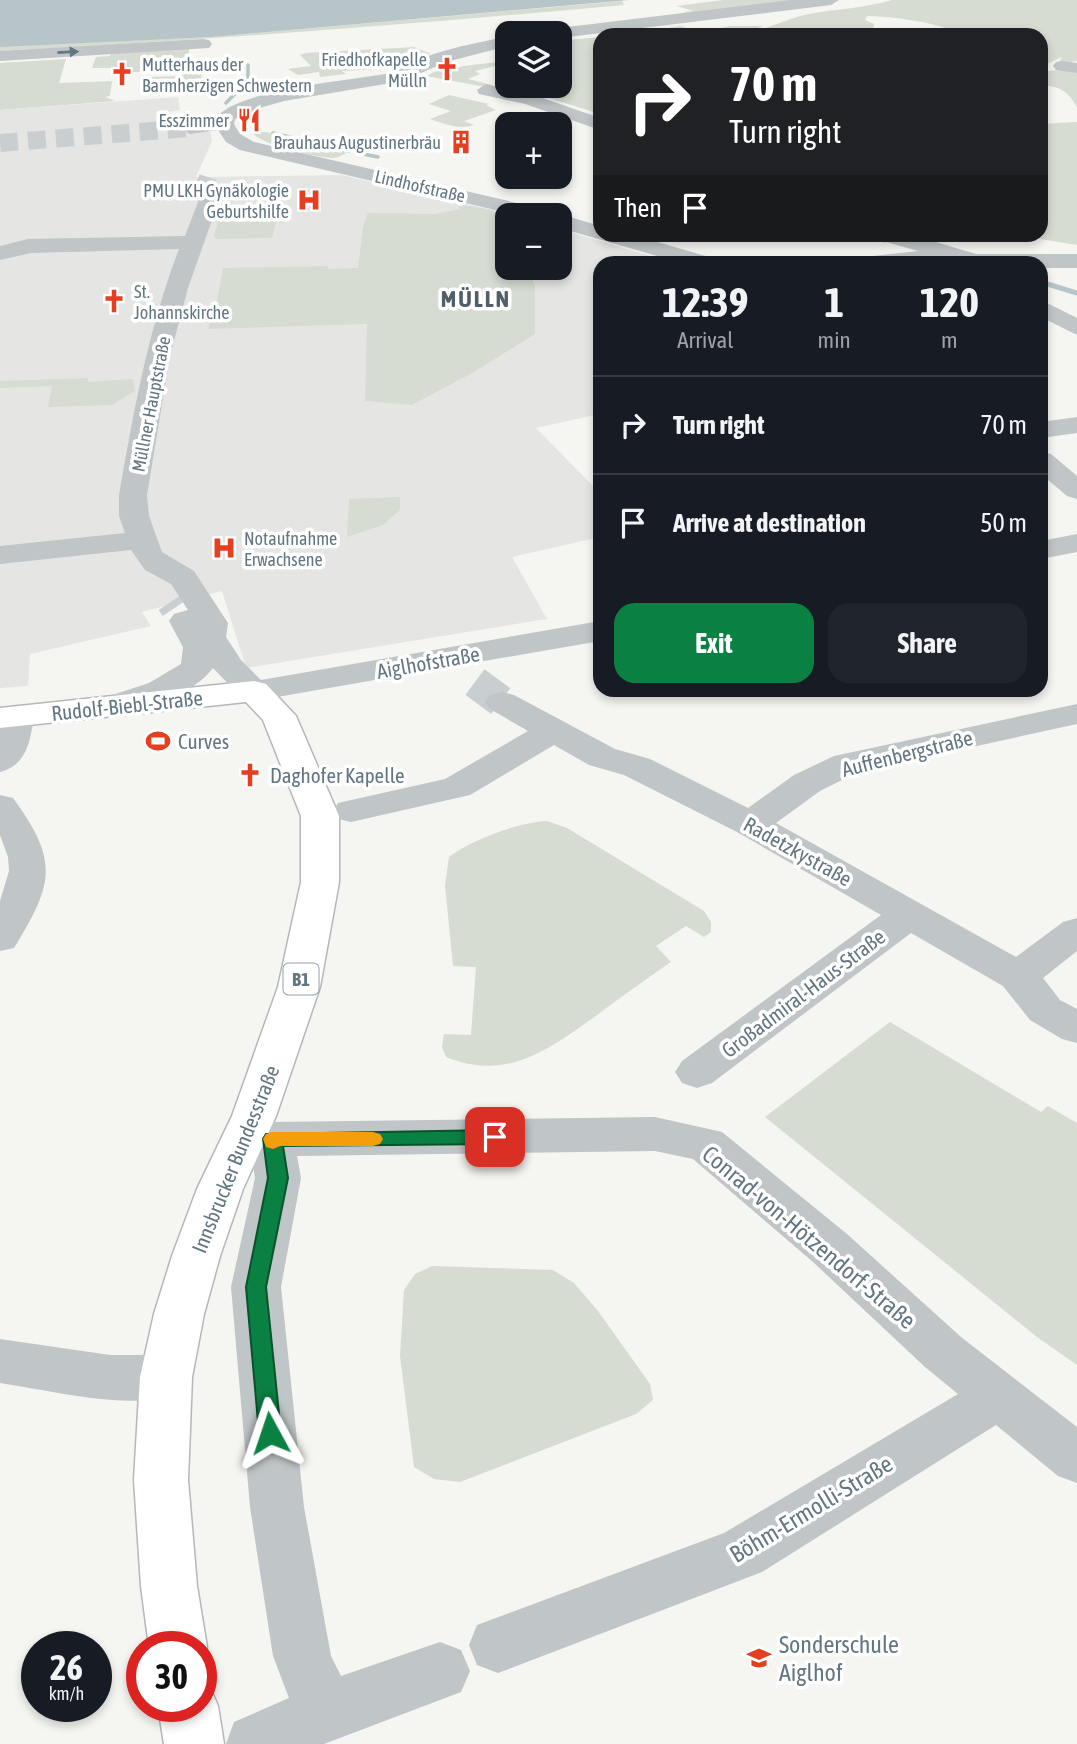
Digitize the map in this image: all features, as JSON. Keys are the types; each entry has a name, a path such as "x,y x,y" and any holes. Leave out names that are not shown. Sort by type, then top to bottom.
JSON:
{"main road":[{"name":"Rudolf-Biebl-Straße","path":"8,717 254,691"},
{"name":"Innsbrucker Bundesstraße","path":"176,1631 169,1586 161,1480 166,1377 179,1314 220,1189 259,1137 299,988 320,882 320,816 279,716 254,691"},
{"path":"191,1722 194,1744"}],"street":[{"path":"600,28 831,0"},
{"path":"572,31 593,29"},
{"path":"0,56 202,44"},
{"path":"224,124 227,116 256,103 406,74 440,58 495,44"},
{"path":"406,74 441,81"},
{"path":"479,89 530,100 593,121"},
{"path":"190,128 224,124"},
{"path":"224,124 240,143"},
{"name":"Lindhofstraße","path":"240,143 495,204"},
{"name":"Müllner Hauptstraße","path":"106,708 174,685 197,667 200,659 197,641 135,516 133,495 157,356 176,288 226,149 240,143"},
{"name":"Lindhofstraße","path":"275,172 327,172 338,167"},
{"path":"572,225 593,231"},
{"path":"0,253 13,253 28,246 193,242"},
{"path":"630,242 680,256"},
{"path":"911,242 957,256"},
{"path":"1048,261 1077,261"},
{"path":"1048,311 1077,330"},
{"path":"1048,329 1077,330"},
{"path":"1048,429 1077,425"},
{"path":"1048,466 1077,491"},
{"path":"1048,549 1077,543"},
{"path":"0,555 169,583"},
{"name":"Müllner Hauptstraße","path":"169,583 229,666 254,691"},
{"name":"Aiglhofstraße","path":"254,691 465,670 593,633"},
{"name":"Radetzkystraße","path":"502,702 602,757 637,766 750,824 909,914 1018,976 1045,1010 1077,1028"},
{"name":"Auffenbergstraße","path":"750,824 807,783 847,764 1077,714"},
{"path":"0,761 6,757 13,741 8,717"},
{"path":"351,811 457,788 552,731"},
{"path":"0,806 22,837 30,872 23,897 0,938"},
{"name":"Großadmiral-Haus-Straße","path":"697,1072 909,914"},
{"path":"1018,976 1077,931"},
{"name":"Conrad-von-Hötzendorf-Straße","path":"259,1137 655,1134 706,1144 830,1248 943,1352 1077,1459"},
{"name":"Innsbrucker Bundesstraße","path":"259,1137 278,1178 256,1287 274,1480 302,1656 328,1711"},
{"path":"0,1361 110,1377 166,1377"},
{"name":"Böhm-Ermolli-Straße","path":"498,1646 742,1553 998,1396"},
{"path":"256,1744 328,1711 440,1671"}],"shaded area":[{"path":"0,0 629,0 212,37 0,47"},
{"path":"723,0 811,0 691,16 684,12 693,11 677,6"},
{"path":"892,0 1077,0 1077,61 1058,64 1062,57 1048,64 1048,28 944,28 911,20 867,16 865,20 874,24 873,28 765,28 819,12"},
{"path":"622,1 624,5 390,25 156,42 0,51 0,47 4,46 211,37"},
{"path":"730,26 763,26 757,28 721,28"},
{"path":"593,38 593,112 549,98 572,98 572,40"},
{"path":"189,46 189,65 203,66 200,86 179,86 177,92 149,95 152,77 181,76 184,66 161,66 160,71 113,73 114,68 92,68 96,57 110,56 111,51"},
{"path":"414,47 431,54 376,57 377,62 402,63 378,69 342,71 346,74 320,77 319,72 298,75 288,69 311,66 300,55 306,53"},
{"path":"66,59 59,83 112,81 110,96 105,97 115,101 0,110 0,63"},
{"path":"495,62 495,66 475,71 480,74 468,79 492,85 486,87 426,76 438,70 448,72 463,66"},
{"path":"1048,71 1077,71 1077,108 1063,91 1048,87"},
{"path":"449,95 489,104 486,105 496,110 464,121 474,125 462,127 430,119 451,111 429,104"},
{"path":"178,97 180,110 169,112 186,124 209,130 211,134 212,141 196,177 342,175 495,211 495,280 572,280 572,233 593,239 593,242 603,242 650,256 593,256 593,416 536,428 593,486 593,539 512,557 547,619 246,668 222,591 142,612 151,626 30,654 28,686 0,688 0,110"},
{"path":"1077,122 1077,245 1048,240 1048,124"},
{"path":"265,132 349,152 335,158 315,156 266,142 253,133"},
{"path":"458,204 492,210 495,214 495,280 533,280 535,334 474,372 412,405 365,401 367,324 208,329 223,268 358,268 363,227 368,213 435,214 460,209"},
{"path":"218,222 276,222 272,238 218,239 214,237"},
{"path":"88,378 88,382 133,379 135,391 112,405 48,407 52,386 0,388 0,381"},
{"path":"400,497 400,510 383,525 347,537 349,499"},
{"path":"547,821 567,828 704,911 711,922 711,932 704,937 686,926 656,946 671,962 544,1050 508,1064 489,1066 468,1064 446,1057 442,1047 444,1034 471,1035 476,967 453,966 445,885 449,857 496,833"},
{"path":"890,1022 1041,1112 1048,1106 1077,1123 1077,1365 1037,1337 765,1117"},
{"path":"432,1266 553,1270 574,1283 598,1311 650,1384 653,1400 636,1414 460,1482 434,1479 414,1467 400,1356 404,1290 415,1274"}],"waterway":[{"path":"248,65 248,79"},
{"path":"226,103 247,81"},
{"path":"273,133 349,151"},
{"path":"358,153 378,157"},
{"path":"1048,284 1077,293"}],"tunnel":[{"path":"0,143 190,128"},
{"path":"204,189 208,177"},
{"path":"172,601 176,607"},
{"path":"475,682 502,702"}],"slow traffic":[{"path":"273,1142 272,1139 373,1139"}],"place":[{"name":"Friedhofkapelle Mülln","path":"447,69"},
{"name":"Mutterhaus der Barmherzigen Schwestern","path":"122,74"},
{"name":"Esszimmer","path":"249,120"},
{"name":"Brauhaus Augustinerbräu","path":"461,142"},
{"name":"PMU LKH Gynäkologie Geburtshilfe","path":"309,200"},
{"name":"St. Johannskirche","path":"114,301"},
{"name":"Notaufnahme Erwachsene","path":"224,548"},
{"name":"Curves","path":"158,741"},
{"name":"Daghofer Kapelle","path":"250,775"},
{"name":"Sonderschule Aiglhof","path":"759,1658"}],"district":[{"name":"MÜLLN","path":"476,299"}],"route":[{"path":"270,1433 256,1287 278,1178 272,1139 495,1137"}]}
